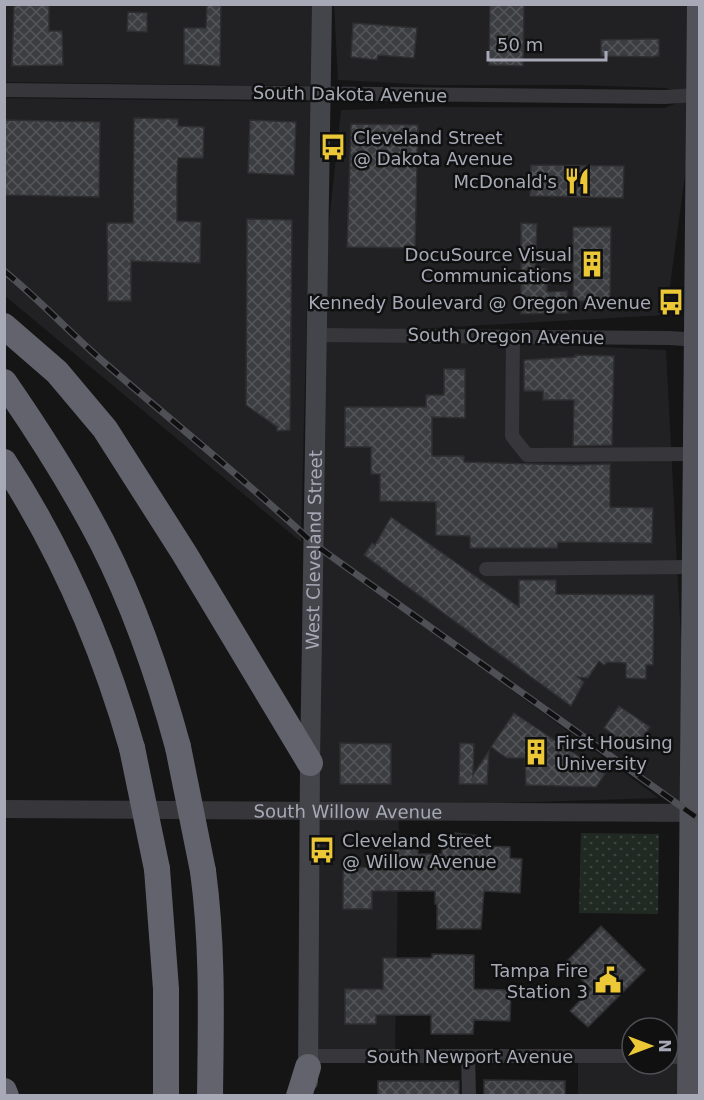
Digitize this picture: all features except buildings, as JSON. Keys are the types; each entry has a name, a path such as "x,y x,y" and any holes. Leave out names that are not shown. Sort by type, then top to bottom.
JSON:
{"highway":[{"path":"7,328 57,372 105,429 184,553 310,763"},
{"path":"4,382 59,465 106,549 144,639 160,684 178,747 208,914 210,1095"},
{"path":"4,462 44,528 83,606 103,656 132,747 157,869 166,989 165,1095"},
{"path":"299,1095 308,1061"}],"main road":[{"name":"West Cleveland Street","path":"308,1095 310,763 322,4"},
{"path":"680,1026 694,813 692,567 697,340 698,4"},
{"path":"680,1065 688,1095"}],"street":[{"name":"South Dakota Avenue","path":"4,90 657,97 696,95"},
{"name":"South Oregon Avenue","path":"317,335 697,340"},
{"path":"513,337 512,436 527,455 693,454"},
{"path":"486,569 692,567"},
{"name":"South Willow Avenue","path":"4,809 694,813"},
{"path":"468,1056 469,1095"},
{"name":"South Newport Avenue","path":"308,1061 468,1056 620,1056"}],"shaded area":[{"path":"5,5 313,5 312,86 5,82"},
{"path":"334,5 698,5 696,95 666,315 326,334 666,350 690,813 314,544 317,335 341,110 436,107 665,108 695,95 665,88 576,85 431,85 338,80"},
{"path":"4,98 312,102 301,542 5,296"},
{"path":"318,548 659,798 316,809"},
{"path":"316,813 399,815 395,1053 312,1053"},
{"path":"581,833 659,834 658,914 579,913"},
{"path":"578,1058 620,1059 620,1076 680,1076 680,1061 687,1061 687,1095 578,1096"}],"railway":[{"path":"4,271 106,364 314,544 700,820"}],"place":[{"name":"Cleveland Street @ Dakota Avenue","path":"333,147"},
{"name":"McDonald's","path":"577,181"},
{"name":"DocuSource Visual Communications","path":"592,264"},
{"name":"Kennedy Boulevard @ Oregon Avenue","path":"671,302"},
{"name":"First Housing University","path":"536,752"},
{"name":"Cleveland Street @ Willow Avenue","path":"322,850"},
{"name":"Tampa Fire Station 3","path":"608,980"}]}
